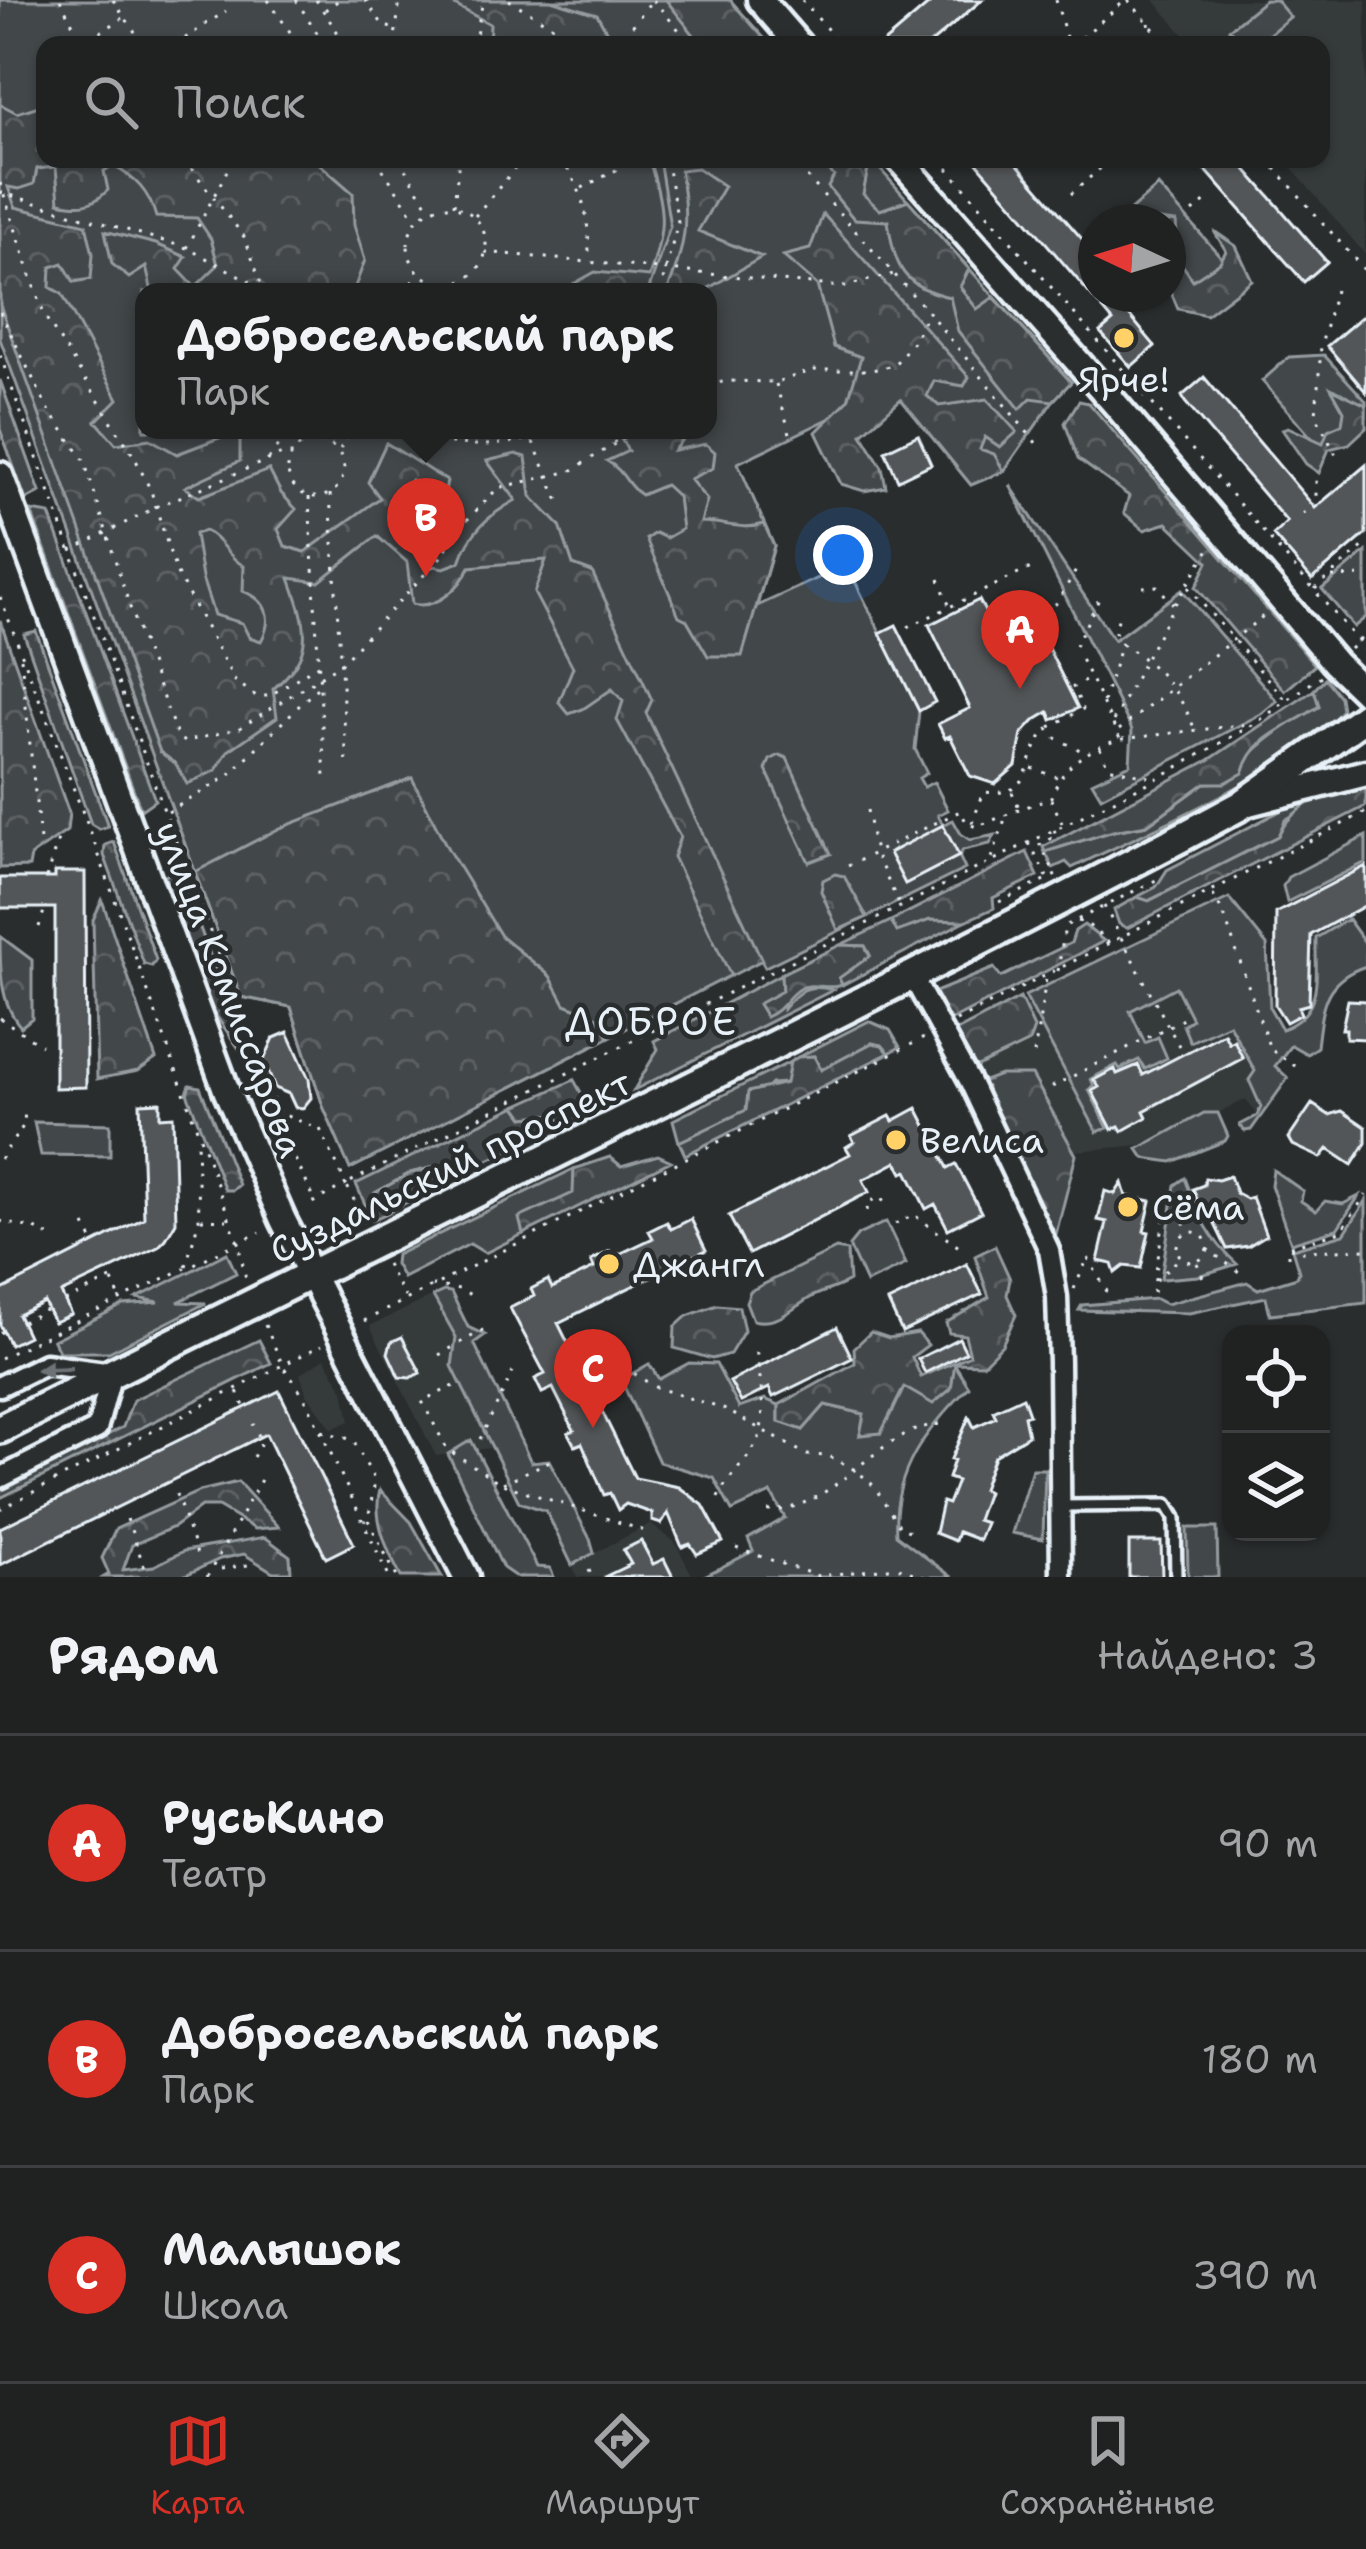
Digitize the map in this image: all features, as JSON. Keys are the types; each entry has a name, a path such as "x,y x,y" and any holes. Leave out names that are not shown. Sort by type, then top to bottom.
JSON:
{"main road":[{"path":"760,0 791,36"},
{"path":"907,168 1366,692"},
{"name":"улица Комиссарова","path":"0,475 212,1054 309,1273 466,1577"},
{"name":"Суздальский проспект","path":"0,1429 309,1273 653,1108 1240,806 1366,716"},
{"path":"1240,806 1366,773"}],"street":[{"path":"912,976 1049,1250 1057,1297 1061,1577"},
{"path":"0,1386 45,1364 112,1373 97,1430 0,1478"}],"lane":[{"path":"1061,1506 1167,1505 1175,1518 1176,1577"}],"path":[{"path":"60,0 78,36"},
{"path":"113,0 138,36"},
{"path":"268,0 293,36"},
{"path":"296,0 320,36"},
{"path":"316,0 340,36"},
{"path":"323,11 339,0"},
{"path":"365,0 383,25 396,30"},
{"path":"395,36 400,0"},
{"path":"476,36 482,0"},
{"path":"509,0 570,36"},
{"path":"625,36 652,0 684,36"},
{"path":"802,0 833,36"},
{"path":"1056,0 1067,36"},
{"path":"1081,36 1127,0 1160,36"},
{"path":"188,36 226,10"},
{"path":"94,36 124,16"},
{"path":"1149,23 1150,36"},
{"path":"191,168 245,238 261,283"},
{"path":"187,248 228,168"},
{"path":"382,168 416,220"},
{"path":"405,168 431,209"},
{"path":"454,207 458,168"},
{"path":"474,217 515,168"},
{"path":"566,168 580,189 589,220 589,261"},
{"path":"580,189 620,168"},
{"path":"662,283 679,222 667,168"},
{"path":"799,168 928,312 1036,444"},
{"path":"948,168 1366,650"},
{"path":"1071,194 1101,168"},
{"path":"1275,168 1365,270"},
{"path":"0,183 44,315 135,458 176,572 243,690 256,697 268,696 321,663"},
{"path":"2,193 187,248 250,283"},
{"path":"1193,212 1208,199"},
{"path":"438,283 419,274 407,242 416,220 431,209 454,207 474,217 484,232 485,252 473,275 452,283"},
{"path":"485,252 842,287 894,274"},
{"path":"412,283 419,274"},
{"path":"1335,290 1321,346 1316,415 1338,459"},
{"path":"0,312 46,407 84,460 133,617 177,736 184,742 239,728 340,664 440,558 464,523 498,488 571,471 624,439"},
{"path":"717,383 776,382 815,370 872,370 894,365 915,339 928,312"},
{"path":"0,355 280,1126 316,1201"},
{"path":"776,382 791,437"},
{"path":"268,460 283,439"},
{"path":"338,452 346,439"},
{"path":"424,439 508,445 532,440 560,503"},
{"path":"613,439 616,445"},
{"path":"71,551 156,507 292,454 306,442 321,442 338,452 344,474 330,494 309,497"},
{"path":"292,454 287,471 291,482 309,497 326,777"},
{"path":"1303,514 1316,502 1316,478"},
{"path":"330,494 347,766"},
{"path":"1112,723 1174,605 1221,529"},
{"path":"1314,590 1366,544"},
{"path":"1055,605 1080,564"},
{"path":"908,627 1035,566"},
{"path":"1328,577 1366,576"},
{"path":"938,579 950,606"},
{"path":"1143,587 1157,586 1174,605"},
{"path":"1188,587 1287,701"},
{"path":"1075,646 1102,593"},
{"path":"0,597 93,839 238,1243 248,1285"},
{"path":"1116,732 1282,601"},
{"path":"1119,615 1115,632 1121,644 1146,659 1174,688 1195,730"},
{"path":"1350,649 1366,634"},
{"path":"1103,704 1121,644"},
{"path":"21,653 40,841"},
{"path":"1080,657 1120,739"},
{"path":"305,1207 1156,778 1256,723 1322,675"},
{"path":"1012,791 1030,767 1031,752 1048,728 1083,709 1073,687 1090,678"},
{"path":"165,814 227,777 322,683"},
{"path":"1062,825 1051,797 1059,777 1084,752 1120,739 1256,723"},
{"path":"1048,728 1057,739 1084,752"},
{"path":"1099,747 1108,767 1156,778"},
{"path":"1030,767 1059,777"},
{"path":"1012,791 1020,810"},
{"path":"971,825 984,792 1012,791"},
{"path":"848,866 961,811 976,827 1051,797"},
{"path":"867,810 874,853 900,906"},
{"path":"364,1322 1366,812"},
{"path":"992,860 1006,815"},
{"path":"999,902 1056,875 1040,845 1057,835 1054,829"},
{"path":"46,878 58,840"},
{"path":"1028,842 1048,879"},
{"path":"1058,971 1065,926 1156,880"},
{"path":"1212,894 1224,915 1270,1049 1301,1070"},
{"path":"1104,906 1178,1046"},
{"path":"39,927 46,908"},
{"path":"1077,920 1110,944"},
{"path":"1034,1054 1047,977"},
{"path":"0,1018 41,1045"},
{"path":"1052,1087 1183,1019"},
{"path":"0,1159 24,1125 25,1107"},
{"path":"279,1113 320,1129 365,1223"},
{"path":"185,1267 199,1219 197,1132"},
{"path":"1166,1192 1177,1201 1187,1232"},
{"path":"1288,1247 1342,1231 1366,1195"},
{"path":"867,1211 868,1203 878,1197 885,1202"},
{"path":"895,1224 914,1215 959,1247"},
{"path":"1153,1293 1164,1217"},
{"path":"199,1219 230,1220"},
{"path":"0,1221 56,1239"},
{"path":"85,1225 94,1244"},
{"path":"0,1358 260,1232"},
{"path":"1187,1232 1202,1235 1207,1249 1239,1272"},
{"path":"1181,1257 1177,1243 1187,1232"},
{"path":"1288,1247 1303,1251 1366,1249"},
{"path":"1288,1247 1288,1257"},
{"path":"1197,1261 1207,1249"},
{"path":"1155,1281 1181,1257"},
{"path":"1181,1257 1197,1261"},
{"path":"1070,1296 1088,1258 1109,1295"},
{"path":"1197,1261 1205,1282"},
{"path":"386,1262 406,1298"},
{"path":"107,1270 120,1299"},
{"path":"65,1301 111,1279"},
{"path":"432,1286 460,1289 476,1298"},
{"path":"22,1322 48,1310"},
{"path":"265,1325 397,1577"},
{"path":"439,1354 490,1326"},
{"path":"0,1509 322,1345"},
{"path":"718,1498 761,1430 756,1345"},
{"path":"624,1367 656,1387 726,1410 807,1455 829,1456 857,1472 874,1486 900,1527 909,1532"},
{"path":"480,1439 513,1372"},
{"path":"454,1386 422,1402 447,1449 502,1484 648,1532"},
{"path":"236,1390 245,1408"},
{"path":"253,1424 262,1442 253,1457"},
{"path":"768,1511 787,1510 830,1492 874,1454 920,1426 941,1424"},
{"path":"321,1431 353,1440 375,1481 365,1520 389,1577"},
{"path":"502,1484 556,1458"},
{"path":"207,1577 263,1476"},
{"path":"176,1495 200,1560"},
{"path":"127,1519 148,1577"},
{"path":"736,1548 818,1576 896,1567 924,1577"},
{"path":"221,1569 255,1564"},
{"path":"589,1570 592,1577"}],"shaded area":[{"path":"1154,0 1366,0 1365,254 1292,168 1330,168 1330,36 1185,36"},
{"path":"1130,955 1228,1024 1255,1072 1249,1080 1261,1107 1257,1116 1246,1099 1218,1113 1204,1113 1141,1145 1065,1152 1045,1214 960,1037"},
{"path":"444,1291 515,1444 436,1456 370,1326"},
{"path":"325,1358 344,1391 350,1421 332,1429 307,1394 300,1374"},
{"path":"650,1524 675,1542 693,1577 577,1577 572,1565"}],"green space":[{"path":"0,0 730,0 762,36 36,36 36,168 879,168 1071,382 1004,471 971,485 892,388 738,463 774,546 757,606 847,565 919,711 915,749 927,773 919,778 924,787 934,782 948,810 938,815 943,825 953,820 970,840 995,835 990,844 963,850 959,856 965,869 765,967 761,960 350,1169 323,1106 291,1007 241,997 0,339"},
{"path":"445,0 551,0 597,14 609,36 489,36 490,24"},
{"path":"666,0 730,0 762,36 695,36"},
{"path":"1265,0 1276,0 1290,17 1267,36 1235,36 1229,29"},
{"path":"0,104 17,113 36,107 36,168 46,168 37,169 34,184 8,187 15,207 86,224 93,254 91,279 74,282 63,263 51,267 50,287 62,294 118,399 96,421 116,444 150,439 177,454 216,439 240,439 240,461 185,487 199,497 269,470 296,509 278,529 285,546 305,552 380,498 368,482 386,443 447,481 444,498 411,480 404,491 437,529 417,544 423,564 444,568 460,562 482,525 516,500 487,461 516,454 526,457 531,496 560,526 573,565 592,572 652,700 646,713 762,960 731,976 673,857 680,837 617,720 623,701 612,689 569,714 559,702 573,667 534,593 546,560 470,567 447,595 422,605 412,604 407,562 377,536 319,582 290,578 304,638 297,663 273,689 277,717 228,751 216,770 187,784 175,763 160,752 0,305","holes":["195,534 211,534 244,566 243,591 258,599 266,611 261,641 249,637 242,623 214,615"]},
{"path":"56,168 109,168 104,171 108,190 97,199 86,204 59,202"},
{"path":"116,168 324,168 353,193 354,225 365,260 356,283 199,283 218,265 211,239 197,218 156,217 150,200"},
{"path":"651,168 660,168 670,226 651,283 575,283 595,272 649,277 659,244 658,192"},
{"path":"697,168 724,186 698,231 762,257 717,283 670,283 684,232 680,170"},
{"path":"826,168 868,168 863,194 880,210 908,200 969,269 960,287 977,309 994,297 1071,382 1053,401 1031,398 1020,409 958,331 950,297 911,281 898,263 888,221 854,219 828,187 834,176"},
{"path":"1158,186 1174,204 1137,204"},
{"path":"823,214 969,377 964,386 934,381 927,396 939,406 987,399 1017,432 1000,447 985,437 980,449 994,454 1004,471 971,485 901,399 862,434 882,467 886,487 864,491 841,484 816,432 848,400 861,357 834,347 817,285 783,256 810,249"},
{"path":"1186,218 1229,266 1190,301 1186,287"},
{"path":"105,231 186,257 178,269 191,283 150,283 146,267 129,278 112,264"},
{"path":"1214,231 1236,246 1252,280 1206,315 1186,311 1186,270 1193,280 1220,262 1226,251"},
{"path":"1324,355 1366,401 1366,417 1324,452 1262,381 1289,357"},
{"path":"0,380 40,492 26,500 0,429"},
{"path":"1331,388 1366,405 1366,428 1349,444 1329,449 1319,473 1306,464 1282,429 1288,427 1323,443 1328,430 1342,424 1344,411"},
{"path":"1079,401 1089,403 1315,665 1285,691 1196,587 1208,562 1167,523 1144,530 1124,513 1129,496 1078,459 1065,423"},
{"path":"621,439 682,439 674,450 706,444 715,452 713,468 690,479 707,500 701,522 764,524 774,546 742,656 708,656 687,620 679,616 646,539 655,533 666,538 682,529 678,497 665,485 641,495 632,487 607,461 628,451"},
{"path":"1010,485 1114,640 1182,590 1277,701 1261,714 1101,797 1092,782 1130,764 1132,730"},
{"path":"31,511 50,514 155,800 141,810"},
{"path":"1366,552 1366,617 1354,627 1322,589"},
{"path":"0,620 69,813 67,831 31,856 29,867 0,868"},
{"path":"36,631 108,826 99,829 91,824 24,634"},
{"path":"1325,678 1340,697 1342,710 1289,755 1138,837 1072,868 1066,862 1053,868 1045,852 1147,825 1205,783 1225,782 1267,740 1319,707 1314,690"},
{"path":"1314,690 1319,706 1265,740 1243,773 1225,783 1205,783 1147,825 1045,852 1043,847 1209,760"},
{"path":"780,755 787,758 831,854 809,862 766,770 770,760"},
{"path":"412,778 501,936 550,976 565,1004 598,1017 609,1037 350,1169 323,1106 291,1007 241,997 195,872 280,828"},
{"path":"1366,781 1366,806 1127,928 1119,924 1114,910 1137,897 1149,901 1278,836 1315,799 1341,786"},
{"path":"1322,798 1285,820 1278,836 1148,901 1137,897 1156,887 1167,870 1303,799"},
{"path":"1366,836 1366,862 1287,902 1283,886 1288,877"},
{"path":"114,842 156,960 152,966 144,964 104,855 105,845"},
{"path":"1027,852 1038,876 993,898 994,908 965,921 930,920 897,932 891,921"},
{"path":"171,870 179,871 245,1050 240,1050 212,1010 165,877"},
{"path":"835,874 844,876 867,917 838,930 821,891 823,880"},
{"path":"1229,898 1267,945 1270,1008 1282,1029 1296,1022 1311,1003 1316,938 1348,919 1366,944 1366,966 1341,979 1327,996 1317,1047 1307,1054 1291,1045 1275,1066 1288,1078 1251,1130 1240,1125 1257,1116 1261,1107 1249,1080 1255,1071 1229,1024 1190,1042 1183,1025 1192,1019 1176,987 1130,1011 1145,1043 1158,1037 1167,1058 1145,1069 1139,1060 1120,1069 1117,1065 1091,1079 1094,1086 1089,1090 1108,1128 1097,1132 1025,996"},
{"path":"102,900 156,1059 138,1071 97,1079 93,920"},
{"path":"930,919 965,921 842,985 838,978 870,955 865,946 840,945 891,921 897,931"},
{"path":"1084,925 1104,941 944,1024 928,995 994,968 1001,977 1071,943 1075,931"},
{"path":"0,936 32,960 32,1018 21,1027 5,997"},
{"path":"840,945 865,946 870,956 839,978 842,985 799,989 766,1017 758,1004 782,991 781,974"},
{"path":"781,974 783,1009 804,990 833,990 634,1090 658,1049 654,1041"},
{"path":"1020,998 1034,1028 1029,1042 971,1070 953,1033"},
{"path":"869,1021 890,1030 900,1047 889,1053 872,1043 821,1070 814,1056 798,1057"},
{"path":"872,1043 889,1053 685,1155 679,1142 746,1110 748,1092 786,1083 790,1062 798,1057 814,1056 821,1070"},
{"path":"790,1062 787,1083 771,1084 747,1110 679,1142 673,1120"},
{"path":"1000,1075 1032,1075 1076,1155 1056,1234 1050,1233 976,1084"},
{"path":"574,1080 584,1098 583,1114 563,1123 553,1114 524,1117 516,1106"},
{"path":"190,1085 200,1087 239,1185 233,1190 225,1190 187,1093"},
{"path":"516,1106 524,1117 553,1113 563,1123 452,1178 439,1166 410,1173 375,1193 375,1202 387,1213 372,1220 356,1184"},
{"path":"1204,1113 1218,1113 1228,1136 1225,1141 1172,1162 1144,1158 1138,1149"},
{"path":"34,1122 110,1124 110,1156 41,1155"},
{"path":"658,1155 671,1161 523,1234 519,1218 573,1193 574,1169 610,1157 621,1166"},
{"path":"439,1166 452,1178 387,1213 375,1202 375,1193 411,1173"},
{"path":"574,1169 574,1193 520,1218 523,1234 485,1253 470,1244 403,1278 396,1255"},
{"path":"1273,1170 1303,1191 1301,1201 1316,1211 1325,1201 1343,1204 1359,1196 1337,1229 1291,1243 1271,1185"},
{"path":"1185,1178 1205,1224 1237,1264 1198,1276 1161,1279 1175,1185"},
{"path":"1366,1201 1366,1303 1270,1314 1266,1297 1189,1313 1079,1310 1082,1305 1156,1299 1166,1304 1247,1282 1258,1289 1297,1277 1292,1249 1344,1234"},
{"path":"886,1222 906,1264 866,1283 849,1246 858,1235"},
{"path":"995,1246 1010,1279 1007,1295 1016,1315 1002,1345 983,1364 955,1363 951,1389 933,1404 904,1387 881,1433 860,1435 864,1414 825,1405 803,1430 779,1422 779,1405 855,1363 854,1348 871,1332 889,1338 918,1333 928,1345 912,1357 921,1377 970,1355 965,1335 949,1333 946,1323 989,1297 975,1256"},
{"path":"836,1249 847,1251 849,1281 776,1319 753,1320 746,1302 750,1291"},
{"path":"227,1253 236,1273 178,1302 206,1303 109,1352 59,1352 53,1340 123,1305 159,1302 137,1298"},
{"path":"451,1292 468,1327 485,1335 474,1343 531,1462 549,1460 590,1539 594,1553 572,1565 546,1511 519,1502 452,1366 456,1337 433,1296"},
{"path":"717,1305 739,1307 744,1331 730,1354 712,1359 674,1348 675,1327 687,1316"},
{"path":"259,1340 271,1363 0,1498 0,1490 123,1427 133,1400"},
{"path":"689,1363 716,1364 739,1408 765,1399 779,1405 779,1422 803,1430 825,1405 865,1414 860,1434 893,1411 904,1387 933,1403 954,1363 969,1387 915,1453 896,1512 896,1535 952,1577 702,1577 753,1551 748,1539 785,1518 771,1493 732,1511 714,1478 659,1462 621,1380 649,1364 659,1379"},
{"path":"471,1440 537,1567 550,1568 554,1577 516,1577 503,1568 448,1454"},
{"path":"1032,1469 1045,1469 1043,1539 1012,1533"},
{"path":"238,1482 279,1527 255,1529 218,1507 201,1507 174,1527 132,1545 123,1570 154,1566 184,1551 265,1537 290,1556 291,1572 273,1572 244,1554 181,1577 104,1577 109,1574 102,1558 116,1529 200,1491"},
{"path":"380,1490 411,1522 442,1577 401,1577 380,1523"},
{"path":"1187,1528 1217,1528 1218,1577 1188,1577"}],"building":[{"path":"934,0 982,0 940,36 892,36"},
{"path":"982,168 1021,168 1078,234 1078,280"},
{"path":"1204,168 1245,168 1327,262 1304,282"},
{"path":"1105,312 1127,312 1155,346 1131,367 1100,332 1113,321"},
{"path":"1366,313 1366,392 1327,346"},
{"path":"1204,377 1315,508 1366,465 1366,534 1312,580 1273,535 1287,522 1185,402 1182,396"},
{"path":"918,435 931,464 898,480 885,451"},
{"path":"979,600 1005,650 1040,632 1078,708 1052,720 1049,712 1034,721 1022,734 1016,766 995,784 970,776 950,736 945,738 938,724 970,708 929,625"},
{"path":"896,625 935,702 919,711 880,633"},
{"path":"943,825 959,856 905,884 889,853"},
{"path":"1366,866 1366,905 1311,935 1309,1004 1298,1007 1301,1014 1286,1022 1275,1005 1276,913"},
{"path":"55,872 85,872 86,1087 55,1088 55,908 0,908 0,878 55,878"},
{"path":"1348,1000 1366,1001 1366,1039 1346,1038 1346,1029 1342,1029"},
{"path":"288,1032 309,1079 311,1098 303,1108 295,1107 289,1094 275,1088 264,1060 274,1038"},
{"path":"1224,1033 1229,1043 1234,1040 1243,1058 1144,1111 1147,1117 1122,1131 1119,1126 1112,1129 1092,1091 1099,1087 1094,1080 1115,1069 1117,1074 1138,1065 1143,1075"},
{"path":"160,1102 160,1117 173,1116 176,1222 166,1239 61,1293 71,1314 54,1322 44,1302 18,1315 28,1336 10,1345 0,1325 0,1291 144,1218 140,1103"},
{"path":"1312,1104 1329,1115 1342,1111 1366,1127 1366,1143 1352,1165 1328,1149 1321,1158 1293,1145 1289,1138"},
{"path":"917,1108 948,1168 956,1164 981,1212 948,1229 935,1204 926,1209 907,1171 903,1173 897,1162 863,1180 869,1192 749,1254 729,1216 850,1154 846,1147 854,1142 851,1136"},
{"path":"1230,1176 1236,1193 1252,1197 1266,1235 1248,1246 1227,1249 1211,1216 1205,1219 1193,1189 1204,1185 1205,1178"},
{"path":"1122,1183 1126,1196 1151,1201 1144,1231 1149,1232 1141,1268 1124,1266 1115,1273 1112,1264 1098,1261 1107,1222 1098,1220 1105,1191 1115,1194"},
{"path":"691,1219 706,1250 558,1323 635,1478 679,1487 703,1505 723,1542 697,1554 690,1544 682,1547 668,1513 661,1524 652,1521 652,1513 626,1504 618,1510 610,1493 604,1495 582,1443 575,1446 568,1433 574,1430 553,1388 542,1393 535,1379 545,1374 510,1308 534,1296 531,1289 548,1280 552,1288 594,1268 591,1261 610,1251 613,1257 653,1238 649,1231 667,1222 671,1229"},
{"path":"967,1264 982,1294 902,1332 888,1302"},
{"path":"837,1327 852,1358 773,1397 769,1388 741,1402 730,1382"},
{"path":"402,1337 421,1373 410,1378 399,1377 388,1353 391,1342"},
{"path":"959,1338 966,1352 925,1373 918,1359"},
{"path":"279,1391 354,1544 326,1558 266,1434 0,1565 0,1528"},
{"path":"1023,1397 1029,1414 1024,1416 1028,1435 994,1456 982,1489 987,1492 977,1520 986,1523 979,1540 958,1532 955,1541 935,1533 942,1502 948,1504 957,1481 948,1478 951,1459 969,1417 974,1427 996,1417 993,1411"},
{"path":"641,1541 653,1564 664,1559 673,1577 604,1577 631,1564 623,1550"},
{"path":"1129,1542 1161,1542 1162,1577 1129,1577"}],"place":[{"name":"Ярче!","path":"1124,338"},
{"name":"Добросельский парк","path":"426,577"},
{"name":"РусьКино","path":"1020,689"},
{"name":"Велиса","path":"896,1140"},
{"name":"Сёма","path":"1128,1207"},
{"name":"Джангл","path":"609,1264"},
{"name":"Малышок","path":"593,1428"}],"district":[{"name":"ДОБРОЕ","path":"652,1021"}]}
